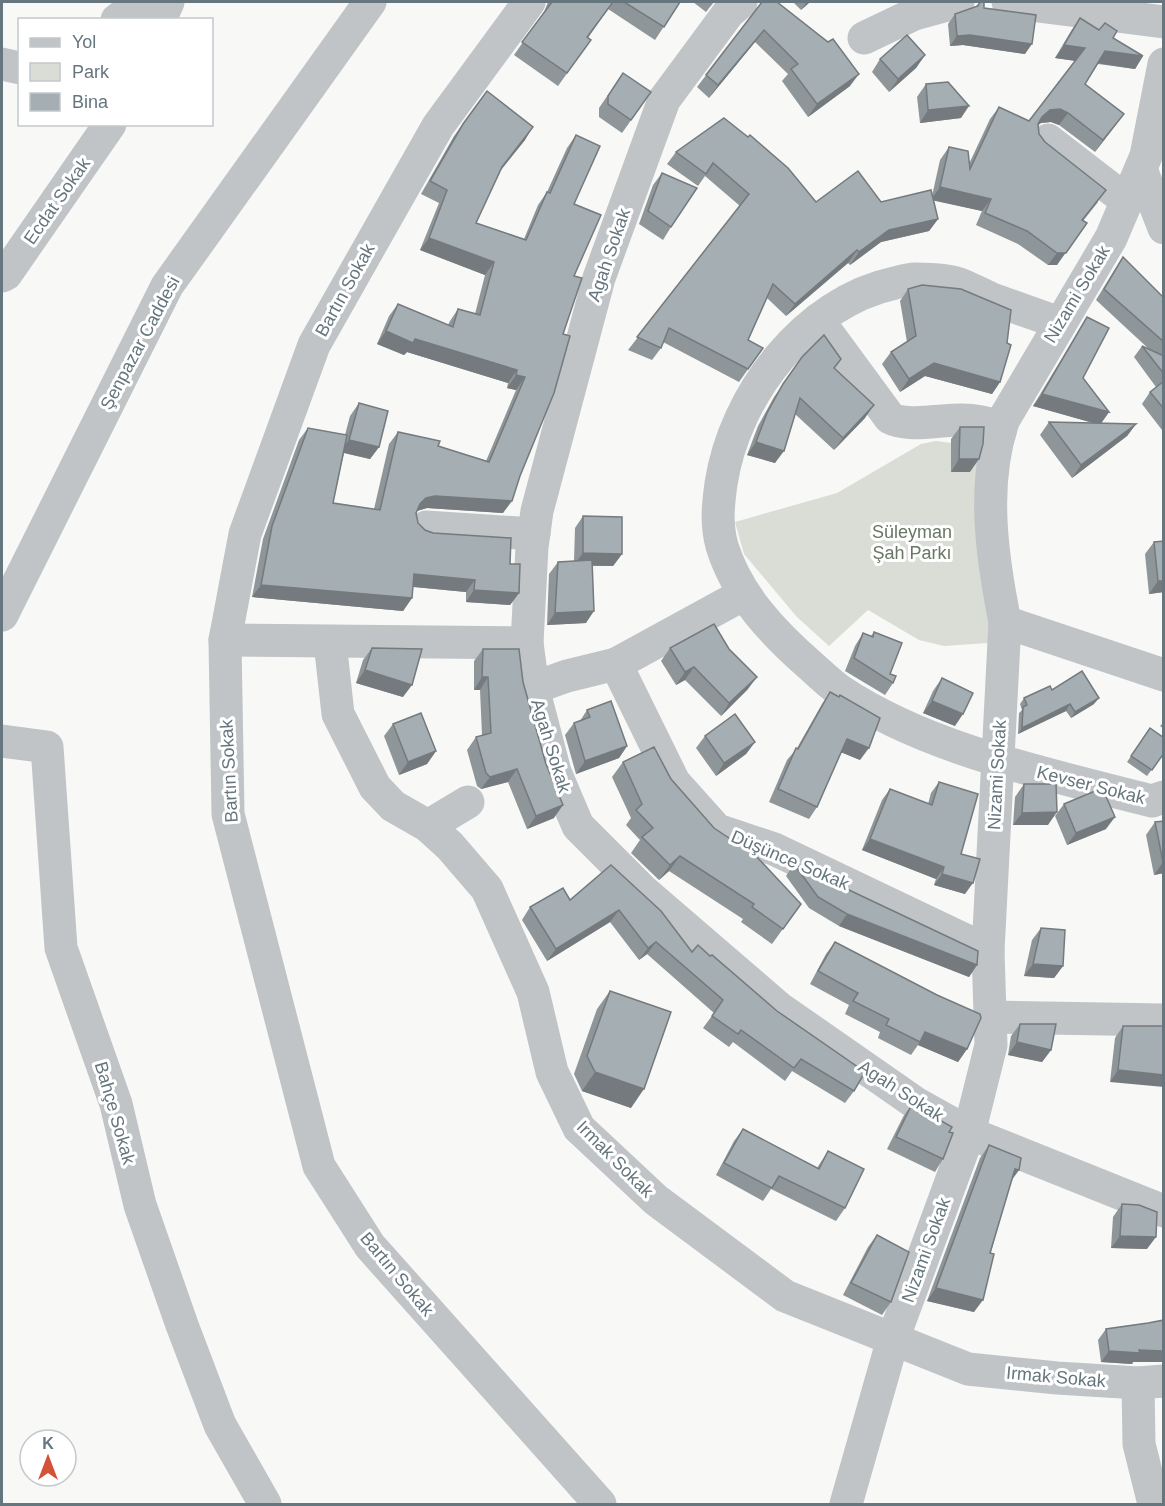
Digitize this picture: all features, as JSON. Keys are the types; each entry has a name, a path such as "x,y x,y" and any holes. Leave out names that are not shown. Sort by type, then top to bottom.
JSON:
{"street":[{"path":"120,18 141,2"},
{"path":"161,18 168,2"},
{"name":"Şenpazar Caddesi","path":"2,615 167,286 370,2"},
{"name":"Bartın Sokak","path":"529,2 438,126 314,345 245,534 225,640 228,814 319,1166 370,1246 600,1504"},
{"name":"Agah Sokak","path":"741,2 729,12 664,100 599,278 537,511 527,644 533,688 555,772 578,826 642,890 779,1008 917,1104 969,1133 1164,1211"},
{"path":"864,38 914,14 958,2"},
{"path":"1008,2 1164,22"},
{"path":"2,64 18,68"},
{"name":"Nizami Sokak","path":"846,1504 893,1339 969,1133 991,1045 988,951 1005,622 992,526 991,483 998,435 1004,418 1059,322 1111,238 1146,156 1164,64"},
{"name":"Ecdat Sokak","path":"3,277 109,126"},
{"path":"1048,140 1127,201"},
{"path":"1141,169 1164,228"},
{"name":"Kevser Sokak","path":"1059,322 988,297 959,284 914,279 877,287 850,298 818,320 790,344 762,381 738,422 724,459 717,511 722,546 744,594 766,623 837,689 891,720 997,761 1152,801 1164,797"},
{"path":"818,320 890,418 899,423 978,420 1000,427"},
{"path":"426,526 534,534"},
{"path":"533,688 616,663 744,594"},
{"path":"1005,622 1164,675"},
{"path":"225,640 527,644"},
{"name":"Irmak Sokak","path":"330,642 338,714 375,787 393,806 428,826 450,846 487,889 533,992 552,1071 579,1128 656,1200 785,1296 968,1369 1057,1378 1151,1382"},
{"name":"Düşünce Sokak","path":"616,663 674,782 717,830 774,849 988,951"},
{"name":"Bahçe Sokak","path":"2,741 47,747 61,948 116,1104 140,1205 182,1325 220,1425 265,1504"},
{"path":"428,826 468,802"},
{"path":"991,1017 1164,1020"},
{"path":"1151,1382 1139,1444 1154,1504"}],"green space":[{"name":"Süleyman Şah Parkı","path":"936,441 999,449 988,643 944,646 919,640 868,610 829,646 797,617 744,554 735,522 837,493 921,444"}],"building":[{"path":"552,2 613,2 587,37 591,40 567,73 522,42"},
{"path":"624,2 680,2 664,27"},
{"path":"762,2 777,2 828,42 833,39 859,74 817,104 791,69 798,64 764,30 718,85 706,75"},
{"path":"980,2 984,2 984,8 1036,15 1032,44 970,35 957,36 955,14 978,6"},
{"path":"1080,18 1099,30 1105,23 1117,31 1113,38 1143,56 1105,51 1085,84 1124,114 1103,140 1060,109 1050,110 1038,124 1039,134 1045,142 1106,190 1082,220 1087,223 1066,253 1057,253 1027,231 985,213 991,199 940,187 949,147 968,151 970,169 999,107 1029,121 1085,48 1064,45"},
{"path":"907,35 925,55 898,79 880,59"},
{"path":"623,73 651,92 631,120 608,104 608,96"},
{"path":"948,82 969,106 928,110 926,84"},
{"path":"487,91 533,127 502,167 476,223 526,240 576,135 600,146 574,204 601,215 574,276 582,278 563,334 570,336 554,393 512,501 435,496 426,498 416,513 418,523 425,530 433,533 511,538 510,564 520,564 519,593 474,590 475,580 414,574 412,598 261,585 272,526 308,428 347,435 333,503 380,510 398,432 440,441 438,446 489,462 525,377 516,375 517,370 415,339 413,343 386,331 398,304 453,327 458,309 480,315 494,262 429,238 447,190 430,181 463,124"},
{"path":"724,118 748,137 750,135 788,168 816,202 858,171 881,202 931,190 938,219 889,230 859,252 857,250 795,304 773,284 748,340 763,348 748,369 669,328 661,348 637,337 749,194 713,163 706,174 676,152"},
{"path":"662,173 697,188 671,227 648,211"},
{"path":"1123,257 1164,298 1164,342 1104,289"},
{"path":"922,285 961,289 1011,310 1007,343 1011,345 1000,382 934,363 909,379 891,352 916,336 908,289"},
{"path":"1087,317 1109,328 1083,378 1109,412 1042,394"},
{"path":"824,335 841,359 834,368 874,405 843,438 800,398 784,451 756,442 767,413 783,384 802,357"},
{"path":"1142,346 1164,356 1164,374"},
{"path":"1164,381 1164,409 1150,392"},
{"path":"359,403 388,411 379,447 349,440"},
{"path":"1049,422 1136,424 1081,465"},
{"path":"960,427 984,427 979,459 959,459"},
{"path":"583,516 622,517 622,554 583,553"},
{"path":"1164,541 1164,581 1158,581 1154,542"},
{"path":"592,560 594,611 555,613 558,562"},
{"path":"714,624 729,649 757,677 729,703 694,667 685,672 670,648"},
{"path":"874,632 902,643 890,674 896,676 893,683 854,658 863,633 873,637"},
{"path":"372,648 422,649 412,685 365,670"},
{"path":"483,649 519,649 523,682 546,764 563,805 536,816 517,769 490,777 486,773 476,737 491,733 488,677 482,677"},
{"path":"1082,671 1099,698 1075,712 1070,704 1022,728 1023,707 1027,705 1024,698 1050,686 1052,690"},
{"path":"942,678 973,693 963,714 932,701"},
{"path":"830,692 839,697 840,695 880,718 869,748 847,739 817,807 778,789 796,748 798,749"},
{"path":"611,701 627,746 585,761 574,723 590,717 587,710"},
{"path":"421,713 436,751 408,762 393,724"},
{"path":"735,714 755,742 724,763 705,736"},
{"path":"1150,728 1164,738 1164,753 1152,770 1131,756"},
{"path":"654,747 671,779 714,828 756,856 801,904 783,929 752,907 754,904 680,856 670,865 642,837 653,828 636,810 642,804 623,762"},
{"path":"939,782 978,794 961,854 980,859 973,883 942,874 944,867 870,839 890,789 932,805"},
{"path":"1024,784 1056,784 1057,812 1022,813"},
{"path":"1095,791 1105,794 1115,817 1076,833 1064,804"},
{"path":"1164,821 1164,862 1163,862 1155,822"},
{"path":"794,864 978,951 977,965 847,914 818,897"},
{"path":"611,865 661,911 692,952 698,945 777,1011 865,1072 854,1091 801,1059 794,1068 741,1030 738,1034 712,1016 723,1000 656,942 648,948 619,910 556,949 530,907 563,888 570,900"},
{"path":"1041,928 1065,930 1063,966 1033,964"},
{"path":"835,942 937,995 980,1014 981,1018 967,1049 925,1032 920,1042 886,1025 889,1019 853,1001 858,993 818,971"},
{"path":"610,991 671,1012 644,1089 595,1072 587,1056"},
{"path":"1020,1024 1056,1024 1051,1050 1017,1042"},
{"path":"1123,1026 1164,1026 1164,1075 1118,1070"},
{"path":"912,1104 952,1127 949,1132 953,1133 943,1159 896,1137"},
{"path":"743,1129 819,1169 828,1151 864,1169 845,1208 779,1176 772,1188 724,1163"},
{"path":"989,1145 1021,1158 1019,1170 1015,1169 990,1253 994,1254 983,1300 936,1288"},
{"path":"1122,1204 1139,1205 1157,1212 1156,1237 1120,1236"},
{"path":"877,1235 909,1252 891,1302 851,1283"},
{"path":"1164,1320 1164,1351 1139,1350 1140,1353 1109,1351 1106,1329"}]}
